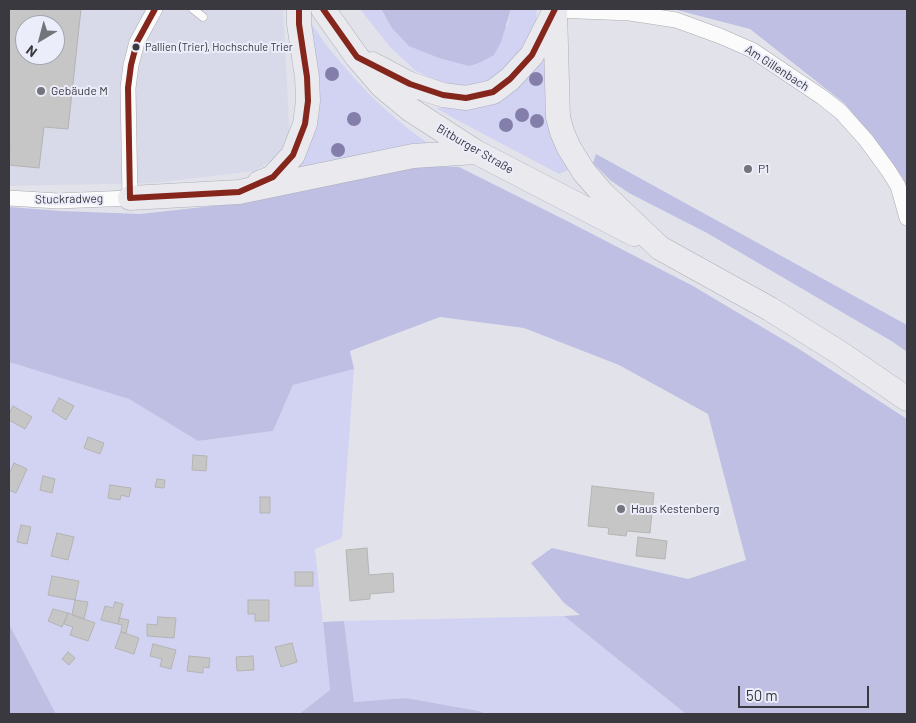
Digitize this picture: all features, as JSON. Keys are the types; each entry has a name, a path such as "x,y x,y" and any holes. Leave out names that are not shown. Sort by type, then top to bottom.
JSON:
{"main road":[{"path":"239,192 273,177 293,155 305,124 308,102 307,76 298,9"},
{"name":"Bitburger Straße","path":"323,9 357,57 382,86 411,110 476,152 660,248"},
{"path":"357,57 410,84 443,96 466,98 493,92 510,79 532,55 555,9"},
{"path":"555,9 558,117 562,132 584,172 603,194 660,248 770,310 840,353 907,399"},
{"path":"130,198 239,192 413,156 476,152"}],"street":[{"name":"Am Gillenbach","path":"555,9 630,13 676,20 752,50 822,97 847,119 866,140 898,186 907,218"},
{"path":"130,198 128,88 137,42 151,10"},
{"name":"Stuckradweg","path":"9,198 58,201 130,198"}],"lane":[{"path":"193,9 203,17"}],"shaded area":[{"path":"9,9 283,9 290,142 279,156 255,171 154,183 9,186"},
{"path":"360,9 381,9 384,16 426,51 439,58 453,61 508,25 511,9 537,9 536,21 528,46 493,80 466,87 438,81 416,71 390,47"},
{"path":"381,9 511,9 501,42 494,55 469,66 439,58 409,46 392,28"},
{"path":"673,9 907,9 907,191 903,178 873,137 844,103 750,29"},
{"path":"308,18 326,45 377,102 430,145 291,176"},
{"path":"546,49 571,169 559,174 436,108 463,107"},
{"path":"596,154 907,325 907,352 707,233 629,193 610,180 593,163"},
{"path":"416,165 459,167 693,286 799,349 907,419 907,714 686,714 564,616 580,615 564,603 531,563 552,548 688,579 746,560 708,414 619,365 524,328 440,317 350,351 354,369 293,385 273,431 198,441 129,399 9,362 9,207 140,214 240,203"},
{"path":"9,362 129,399 198,441 273,431 293,385 354,369 342,538 315,549 330,690 299,714 56,714 9,624"},
{"path":"564,616 686,714 487,714 406,698 354,702 344,621"},
{"path":"344,621 354,702 406,698 487,714 299,714 330,690 323,622"},
{"path":"9,624 56,714 9,714"}],"building":[{"name":"Gebäude M","path":"9,9 81,9 68,129 44,127 39,168 9,165"},
{"path":"59,398 74,406 66,420 52,411"},
{"path":"13,406 32,417 25,429 9,420 9,414"},
{"path":"88,437 104,443 100,454 84,448"},
{"path":"193,455 207,456 206,471 192,470"},
{"path":"14,463 27,469 16,493 9,490 9,474"},
{"path":"43,476 55,479 52,493 40,490"},
{"path":"157,479 165,480 164,488 155,487"},
{"path":"110,485 131,488 129,497 121,495 120,500 108,498"},
{"name":"Haus Kestenberg","path":"592,486 654,493 650,533 627,531 626,536 608,534 609,528 588,526"},
{"path":"260,497 270,497 270,513 260,513"},
{"path":"21,525 31,527 27,544 17,542"},
{"path":"57,533 74,537 68,560 51,556"},
{"path":"638,537 667,541 665,559 636,556"},
{"path":"367,548 369,575 393,573 394,592 370,594 370,599 350,601 346,550"},
{"path":"295,572 313,572 313,586 295,586"},
{"path":"52,576 79,581 75,600 48,595"},
{"path":"75,600 88,602 84,619 72,615"},
{"path":"248,600 269,600 269,621 255,621 255,614 248,614"},
{"path":"115,602 123,604 118,624 101,620 105,606 113,608"},
{"path":"53,609 68,613 62,627 48,621"},
{"path":"68,613 95,623 88,641 70,635 73,627 64,624"},
{"path":"158,617 176,618 174,638 147,636 147,624 157,625"},
{"path":"119,618 129,620 126,633 121,632 122,625 118,624"},
{"path":"121,632 139,638 134,654 115,648"},
{"path":"292,643 297,662 281,667 275,647"},
{"path":"153,644 176,650 171,669 160,666 162,659 150,656"},
{"path":"68,652 75,658 69,665 62,659"},
{"path":"189,656 210,658 209,668 203,667 203,673 187,671"},
{"path":"253,656 254,670 237,671 236,657"}],"transit line":[{"path":"130,198 128,88 131,65 137,42 155,9"},
{"path":"130,198 239,192 273,177 293,155 305,124 308,101 299,9"},
{"path":"323,9 357,57 410,84 443,95 466,98 493,92 510,79 532,55 555,9"}],"place":[{"name":"Pallien (Trier), Hochschule Trier","path":"136,47"},
{"name":"Gebäude M","path":"41,91"},
{"name":"P1","path":"748,169"},
{"name":"Haus Kestenberg","path":"621,509"}]}
